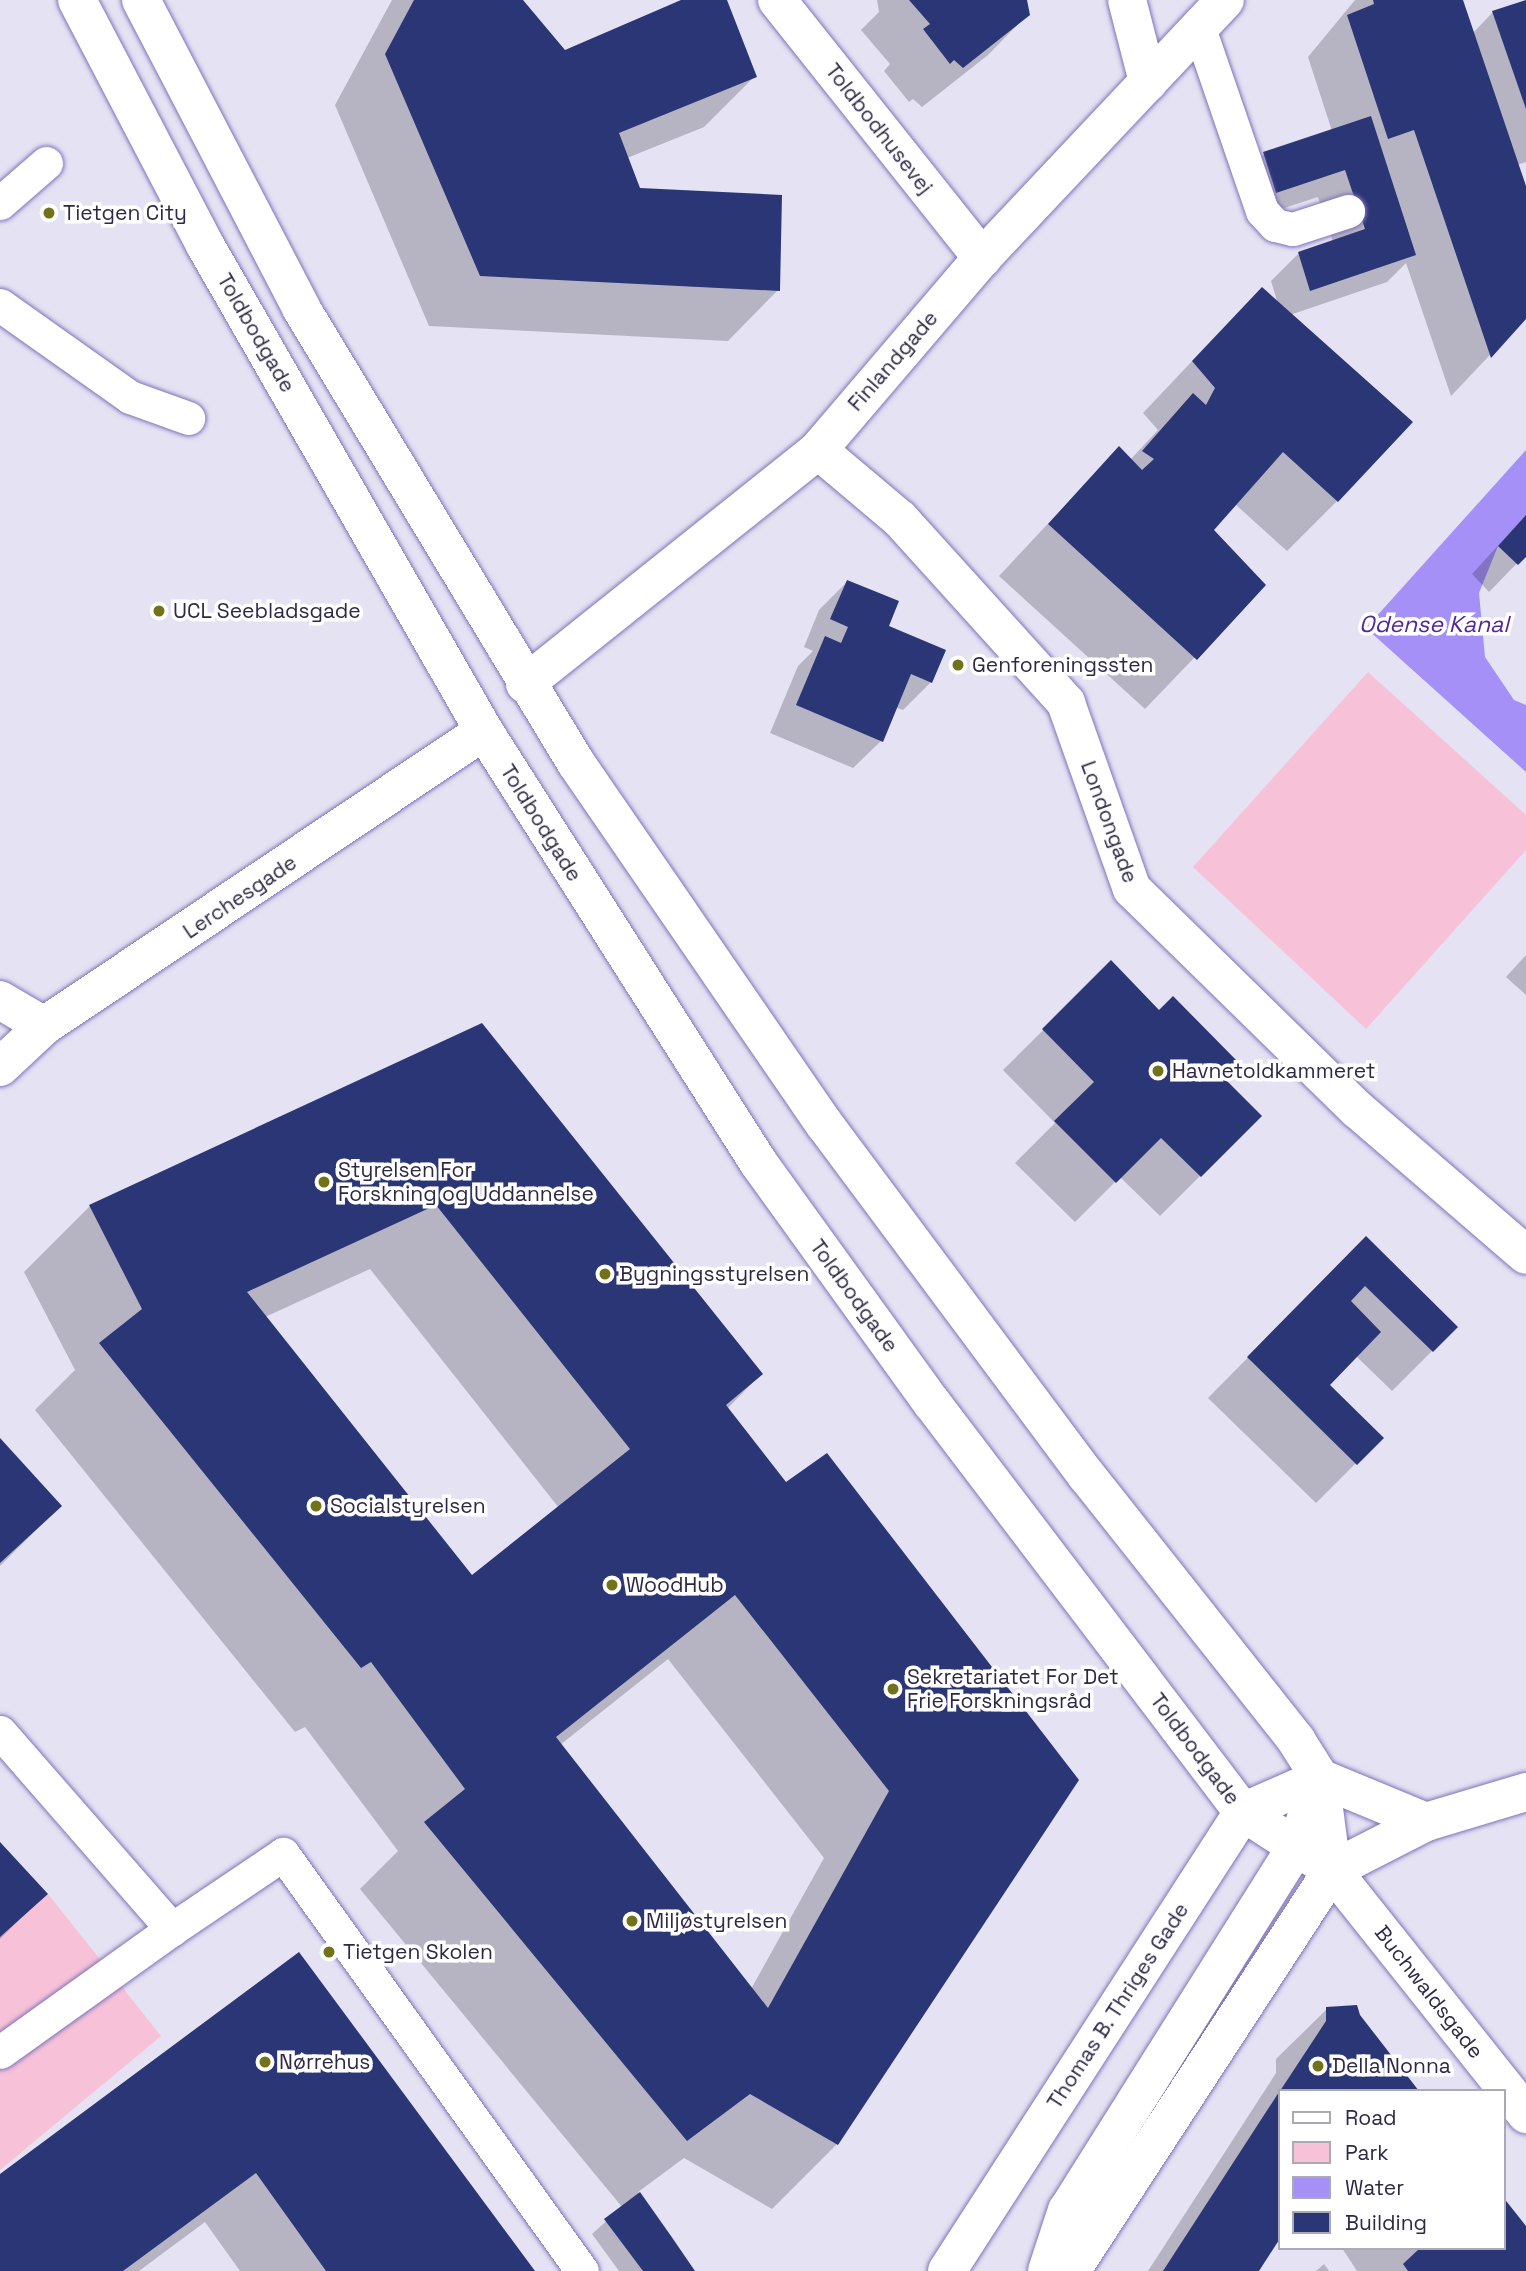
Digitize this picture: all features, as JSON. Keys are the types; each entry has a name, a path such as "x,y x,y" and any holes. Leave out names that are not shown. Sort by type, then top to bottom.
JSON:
{"main road":[{"name":"Toldbodgade","path":"77,0 205,245 484,731 758,1162 932,1403 1243,1812 1332,1870"},
{"path":"141,0 301,308 525,684 825,1125 1087,1476 1296,1740 1320,1778 1332,1870"},
{"name":"Toldbodhusevej","path":"777,0 982,258"},
{"path":"1128,0 1148,82"},
{"name":"Finlandgade","path":"525,684 818,450 982,258 1225,0"},
{"name":"Londongade","path":"818,450 900,519 1066,703 1132,889 1357,1109 1526,1255"},
{"name":"Lerchesgade","path":"0,1067 44,1026 484,731 525,684"},
{"path":"0,1000 44,1026"},
{"path":"1047,2271 1067,2210 1296,1847 1320,1778"},
{"path":"1243,1812 1320,1778 1426,1822"},
{"path":"1071,2271 1332,1870 1426,1822 1526,1792"},
{"name":"Thomas B. Thriges Gade","path":"947,2271 1243,1812"},
{"name":"Buchwaldsgade","path":"1332,1870 1526,2114"}],"lane":[{"path":"1199,28 1262,211 1275,225 1293,229 1348,211"},
{"path":"0,203 46,163"},
{"path":"0,305 130,397 188,418"},
{"path":"0,1732 172,1929"},
{"path":"0,2052 172,1929 283,1854 582,2271"}],"green space":[{"path":"1368,672 1526,815 1526,850 1366,1029 1193,867"},
{"path":"48,1894 161,2036 0,2170 0,1937"}],"water":[{"name":"Odense Kanal","path":"1526,450 1526,515 1498,546 1479,593 1485,657 1514,700 1526,705 1526,772 1366,628"}],"building":[{"path":"414,0 523,0 565,50 681,0 727,0 757,77 619,133 640,188 782,195 780,291 480,276 385,54"},
{"path":"909,0 1027,0 1030,15 963,68 954,60 950,64 923,29 930,24"},
{"path":"1373,0 1463,0 1526,186 1526,319 1491,358 1414,130 1388,139 1347,15 1374,4"},
{"path":"1526,0 1526,109 1492,11"},
{"path":"1371,116 1416,255 1310,291 1298,252 1365,229 1345,170 1276,193 1263,152"},
{"path":"1262,287 1413,422 1338,502 1283,452 1214,530 1266,585 1197,660 1048,524 1119,446 1142,470 1154,459 1142,451 1193,393 1206,405 1215,388 1192,361"},
{"path":"1526,515 1526,557 1518,565 1498,546"},
{"path":"847,580 899,601 889,626 946,650 932,683 911,674 883,742 796,705 825,636 841,643 848,627 830,619"},
{"name":"Havnetoldkammeret","path":"1111,960 1159,1010 1173,996 1240,1064 1225,1079 1262,1116 1201,1177 1161,1138 1116,1183 1054,1121 1094,1082 1042,1029"},
{"name":"WoodHub","path":"482,1023 763,1374 726,1405 786,1482 827,1453 1079,1780 838,2145 750,2094 687,2141 424,1822 465,1789 371,1662 361,1668 99,1343 142,1309 89,1205","holes":["436,1205 630,1449 472,1575 247,1292","735,1595 889,1791 768,2008 556,1737"]},
{"path":"1366,1236 1458,1327 1433,1352 1365,1286 1351,1301 1381,1332 1330,1385 1384,1438 1357,1465 1247,1357"},
{"path":"0,1438 62,1506 0,1563"},
{"path":"0,1842 48,1894 0,1937"},
{"name":"Nørrehus","path":"299,1952 535,2271 326,2271 256,2173 123,2271 0,2271 0,2174"},
{"path":"1357,2005 1360,2015 1417,2089 1281,2089 1326,2021 1326,2007"},
{"path":"1278,2094 1278,2242 1259,2271 1163,2271"},
{"path":"640,2192 695,2271 643,2271 604,2219"},
{"path":"1505,2200 1526,2226 1526,2271 1408,2271 1403,2264 1418,2250 1505,2250"}],"place":[{"name":"Tietgen City","path":"49,213"},
{"name":"UCL Seebladsgade","path":"159,611"},
{"name":"Genforeningssten","path":"958,665"},
{"name":"Havnetoldkammeret","path":"1158,1071"},
{"name":"Styrelsen For Forskning og Uddannelse","path":"324,1182"},
{"name":"Bygningsstyrelsen","path":"605,1274"},
{"name":"Socialstyrelsen","path":"316,1506"},
{"name":"WoodHub","path":"612,1585"},
{"name":"Sekretariatet For Det Frie Forskningsråd","path":"893,1689"},
{"name":"Miljøstyrelsen","path":"632,1921"},
{"name":"Tietgen Skolen","path":"329,1952"},
{"name":"Nørrehus","path":"265,2062"},
{"name":"Della Nonna","path":"1318,2066"}]}
